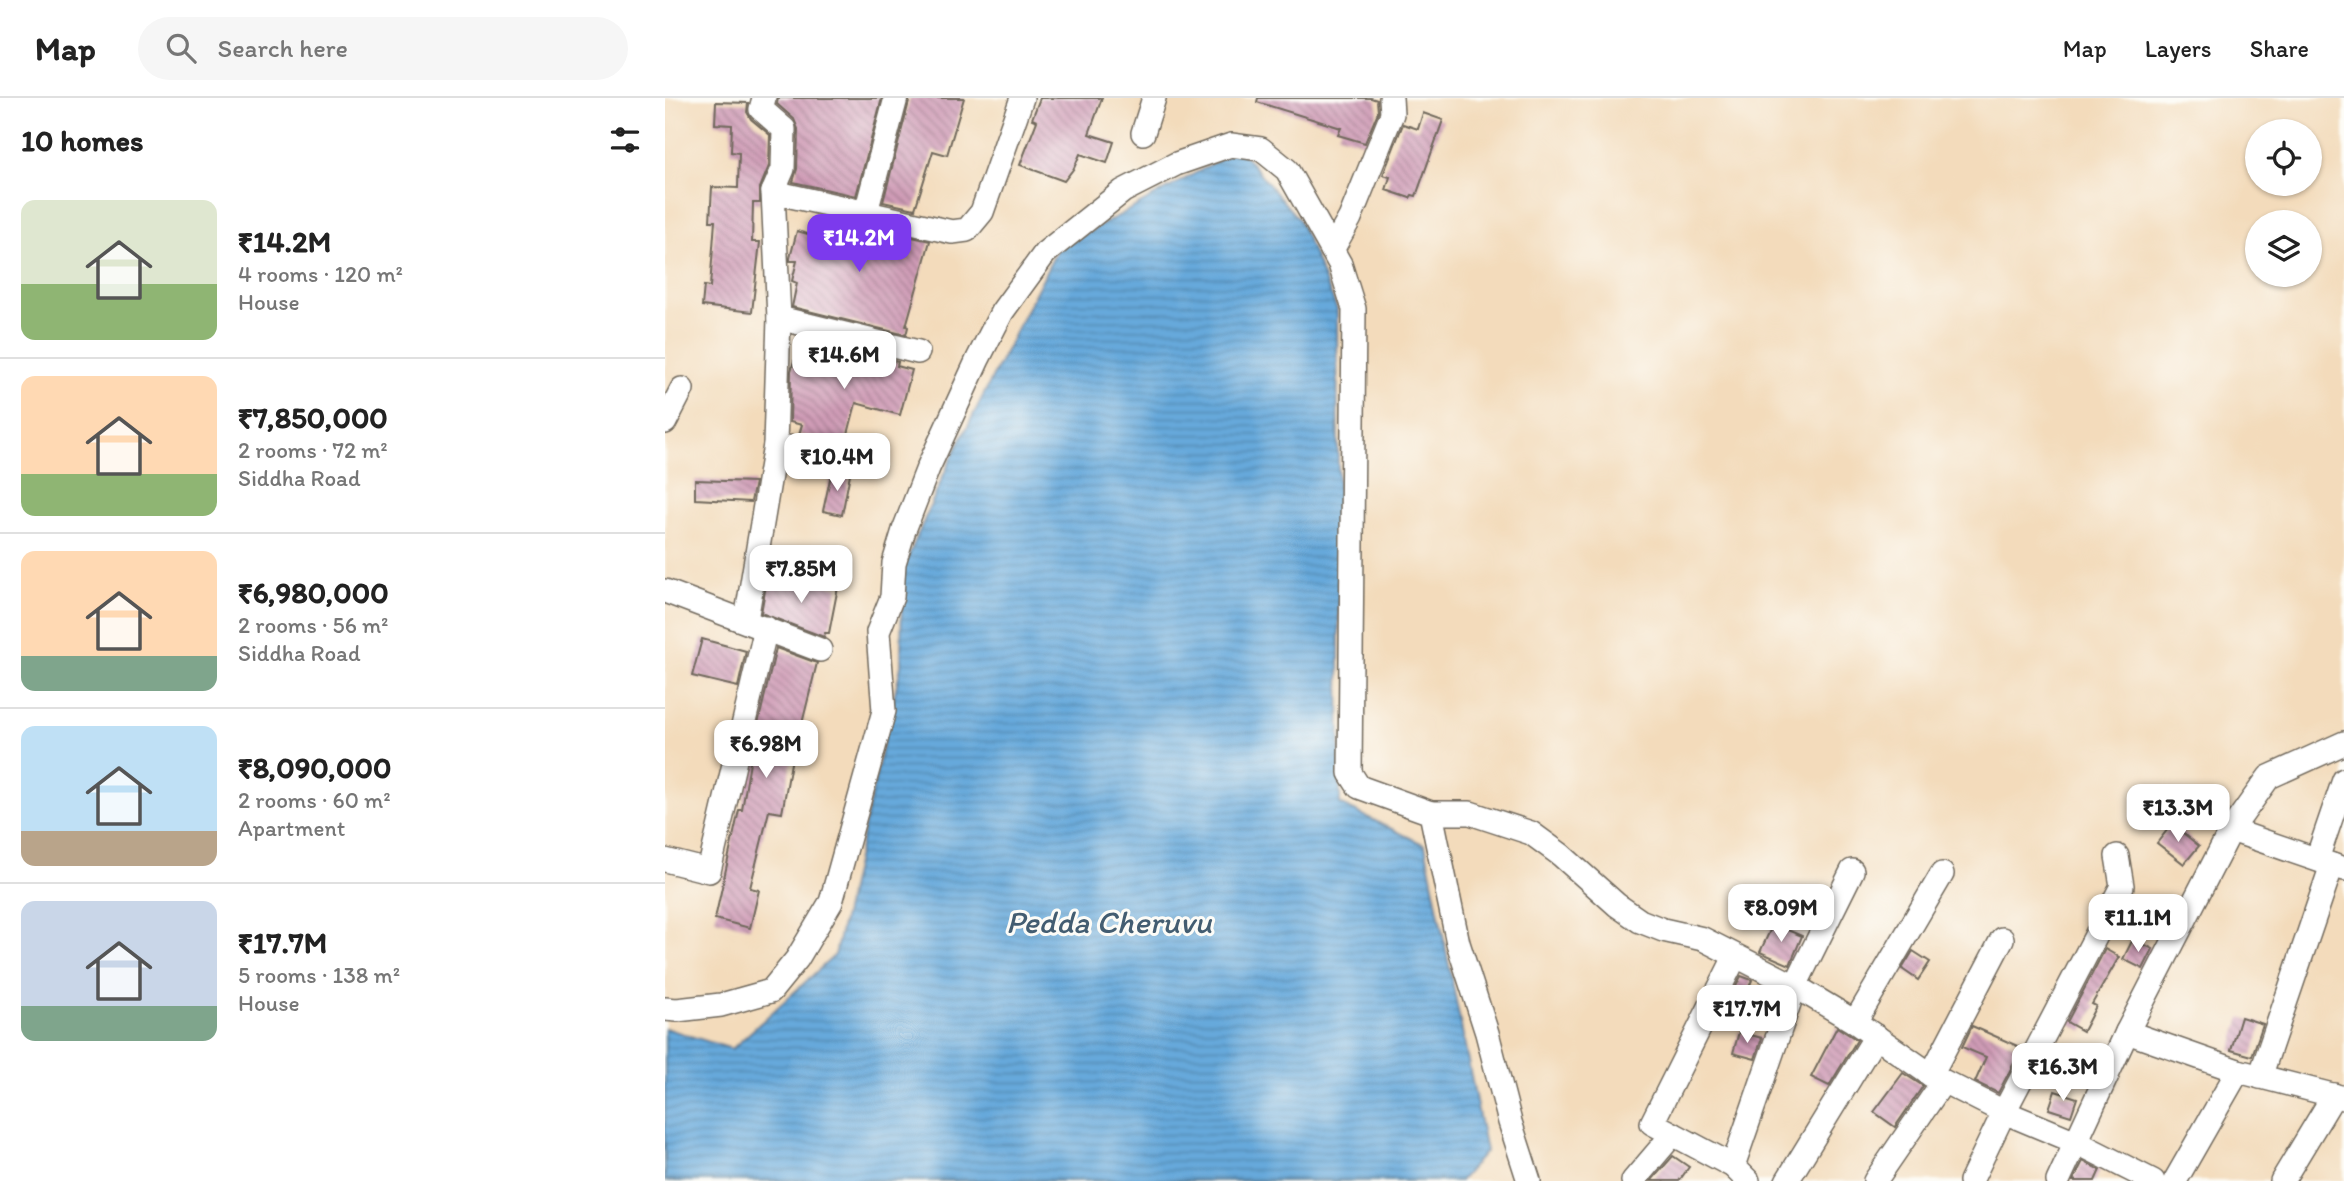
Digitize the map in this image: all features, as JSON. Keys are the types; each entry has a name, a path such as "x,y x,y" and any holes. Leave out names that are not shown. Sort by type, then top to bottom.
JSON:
{"street":[{"path":"665,860 709,871 756,624 775,445 779,318 773,192 783,169 783,129 761,109 764,98"},
{"path":"866,212 896,98"},
{"path":"773,192 951,232 967,230 982,212 1023,98"},
{"path":"1143,133 1154,98"},
{"path":"1332,250 1350,218 1392,114 1391,98"},
{"path":"665,1009 721,1005 771,991 797,958 831,902 884,711 878,632 892,597 894,563 928,468 1002,312 1045,253 1123,191 1176,164 1231,145 1261,149 1286,170 1340,264 1354,309 1350,773 1359,787 1431,813 1470,813 1531,833 1640,921 1663,930 1703,939 1795,986 1855,1022 1937,1078 2153,1181"},
{"path":"779,318 918,352"},
{"path":"665,422 683,389"},
{"path":"775,445 871,460"},
{"path":"666,594 756,624 820,650"},
{"path":"2058,1181 2127,1032 2231,830 2269,777 2344,743"},
{"path":"2175,1181 2249,1074 2331,864 2344,779"},
{"path":"1431,813 1458,943 1487,1033 1510,1122 1534,1178"},
{"path":"2231,830 2331,864"},
{"path":"1971,1181 2122,886 2117,856"},
{"path":"1735,957 1652,1123 1740,1174 1795,986 1852,871"},
{"path":"1855,1022 1942,874"},
{"path":"1875,1181 1937,1078 2002,939"},
{"path":"2127,1032 2249,1074 2339,1096 2282,1181"},
{"path":"1787,1181 1876,1036"},
{"path":"1633,1181 1672,1134"}],"water":[{"name":"Pedda Cheruvu","path":"1239,149 1299,220 1337,309 1340,804 1425,845 1486,1151 1460,1181 665,1181 665,1028 732,1049 835,955 901,666 902,571 949,463 1057,250"}],"building":[{"path":"778,98 882,98 856,196 793,182 797,169 798,129 794,119 777,104"},
{"path":"910,98 964,98 947,155 933,151 915,209 883,202"},
{"path":"1040,98 1102,98 1089,134 1114,142 1107,163 1080,154 1064,181 1020,165 1037,121 1032,119"},
{"path":"1258,98 1371,98 1377,100 1378,112 1365,143 1338,135 1341,128 1257,102"},
{"path":"716,102 748,103 747,112 751,119 770,135 769,166 760,188 760,203 753,203 752,242 760,242 752,312 702,306 704,286 710,287 715,221 710,221 712,187 738,188 739,153 731,152 732,125 715,124"},
{"path":"1423,113 1443,120 1416,196 1412,195 1410,198 1386,190 1390,177 1383,175 1403,124 1418,129"},
{"path":"827,218 930,241 906,326 906,335 792,307 797,283 792,281 797,261 790,261 790,258 797,231 822,238"},
{"path":"825,344 898,362 897,366 912,370 900,415 856,403 846,442 799,435 802,425 790,422 791,371 794,361 819,368"},
{"path":"832,470 850,474 842,515 823,511"},
{"path":"695,480 755,482 751,502 695,499"},
{"path":"767,579 802,587 803,581 838,587 829,633 825,633 824,637 761,613"},
{"path":"702,639 746,651 738,687 692,676"},
{"path":"776,648 817,663 793,752 782,813 769,811 750,888 759,890 750,928 715,919 739,810 742,810 753,745"},
{"path":"2172,824 2199,846 2184,864 2157,843"},
{"path":"1773,924 1802,936 1790,965 1760,952"},
{"path":"2133,939 2153,949 2143,969 2123,959"},
{"path":"2105,949 2119,957 2092,1004 2096,1006 2083,1031 2067,1022"},
{"path":"1913,951 1930,962 1918,980 1902,969"},
{"path":"1741,976 1752,980 1743,1002 1731,997"},
{"path":"2241,1017 2263,1024 2252,1056 2231,1050"},
{"path":"1972,1026 2022,1048 1998,1093 1975,1082 1986,1057 1962,1047"},
{"path":"1837,1027 1857,1040 1829,1086 1811,1077"},
{"path":"1739,1032 1762,1038 1755,1059 1733,1053"},
{"path":"1903,1073 1923,1086 1895,1127 1874,1112"},
{"path":"2055,1091 2077,1098 2071,1116 2049,1109"},
{"path":"1673,1156 1689,1167 1679,1181 1651,1181"},
{"path":"2083,1161 2100,1170 2095,1181 2073,1181"}]}
